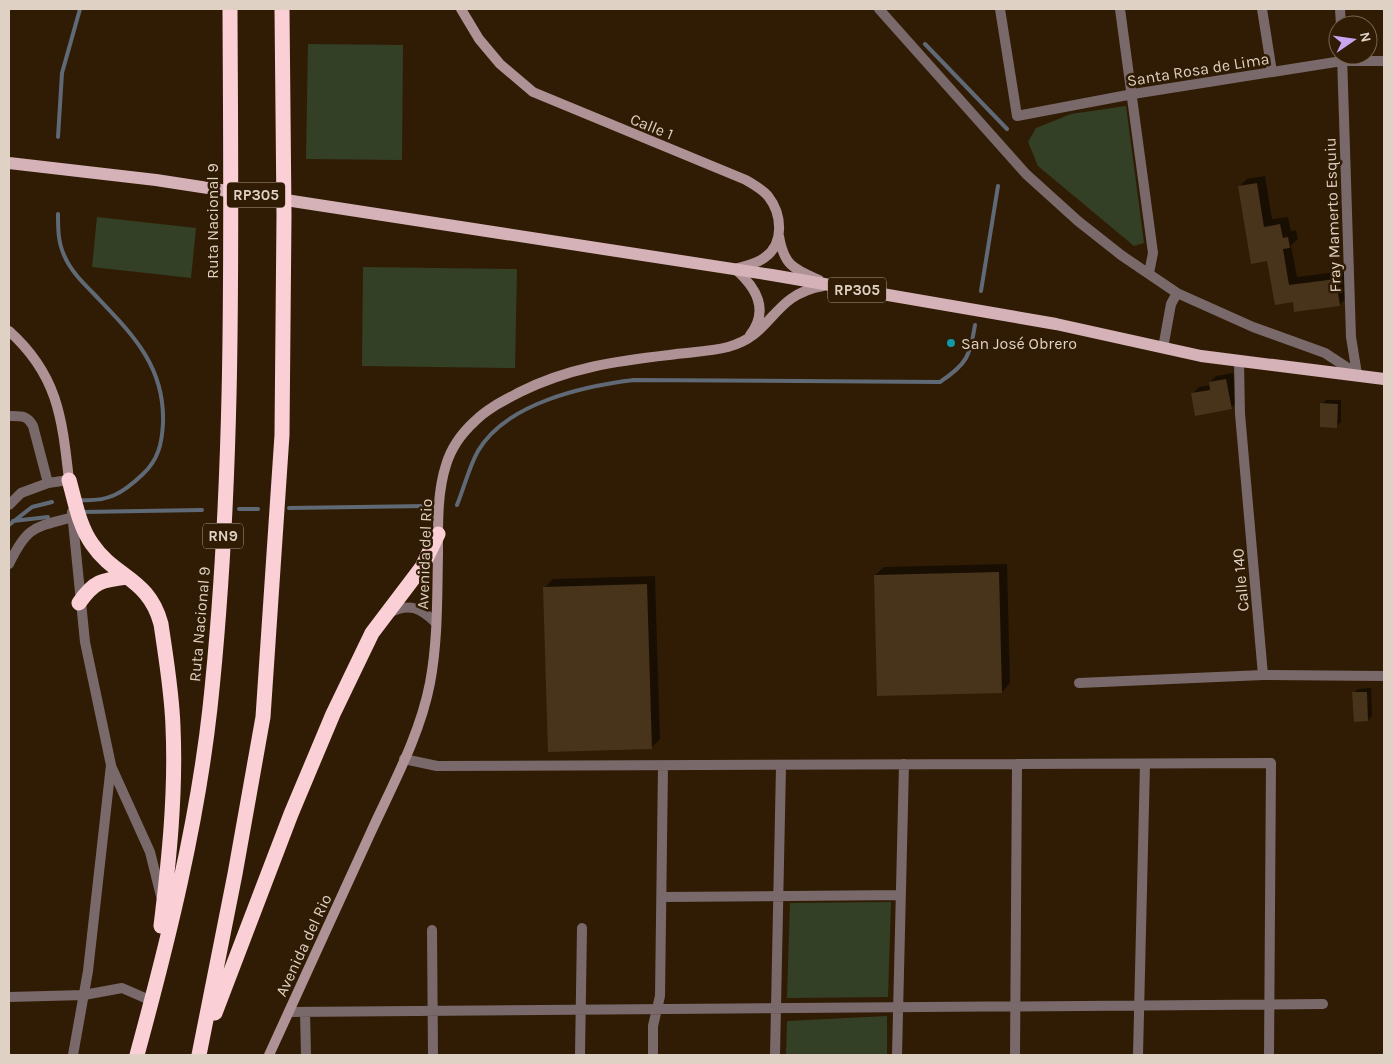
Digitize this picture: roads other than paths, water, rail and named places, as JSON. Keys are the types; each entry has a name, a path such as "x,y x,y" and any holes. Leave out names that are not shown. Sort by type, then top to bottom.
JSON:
{"highway":[{"name":"Ruta Nacional 9","path":"137,1055 152,1001 188,846 210,709 222,560 229,390 230,9"},
{"path":"199,1055 236,874 263,717 282,435 284,215 282,9"},
{"path":"69,480 83,528 92,545 102,556 149,596 156,608 169,680 174,766 173,804 164,907 152,1001"},
{"path":"199,1055 291,814 333,714 372,633 422,567 438,534"},
{"path":"80,603 89,588 98,582 127,577"}],"main road":[{"name":"RP305","path":"9,163 156,180 735,269 1056,324 1163,348 1239,362 1358,374 1384,379"},
{"name":"RP305","path":"1358,374 1384,373"}],"street":[{"name":"Calle 1","path":"461,9 479,39 500,64 533,92 746,180 759,188 773,205 779,225 782,253 788,264 829,285"},
{"path":"879,9 1026,174 1078,221 1177,293 1253,327 1325,353 1358,374"},
{"name":"Santa Rosa de Lima","path":"1000,9 1018,116 1328,61"},
{"path":"1120,9 1153,252 1149,273"},
{"path":"1262,9 1272,72"},
{"name":"Fray Mamerto Esquiu","path":"1342,65 1351,337 1358,374"},
{"path":"745,342 758,321 759,300 750,282 735,269 764,258 772,251 779,236"},
{"name":"Avenida del Rio","path":"269,1055 404,759 426,699 436,623 441,487 446,462 459,438 476,419 498,404 545,380 589,366 725,348 745,342 761,330 786,300 811,288 829,285"},
{"path":"1163,348 1171,304 1177,293"},
{"path":"9,331 37,363 52,388 59,408 69,480 85,642 111,765 150,852 164,907"},
{"name":"Calle 140","path":"1239,362 1240,414 1263,675"},
{"path":"9,416 29,418 48,483"},
{"path":"9,505 20,493 48,483 69,480"},
{"path":"9,564 26,533 35,528 73,517"},
{"path":"386,615 399,607 412,606 425,612 436,623"},
{"path":"1079,683 1263,675 1384,676"},
{"path":"404,759 438,766 781,766 1271,762 1269,1055"},
{"path":"897,1055 904,764"},
{"path":"1015,1055 1017,764"},
{"path":"1138,1055 1145,764"},
{"path":"73,1055 84,995 111,765"},
{"path":"653,1055 656,1010 660,996 663,766"},
{"path":"775,1055 781,766"},
{"path":"662,897 901,895"},
{"path":"580,1055 582,928"},
{"path":"432,930 433,1055"},
{"path":"9,997 84,995 122,988 152,1001"},
{"path":"289,1012 1323,1004"},
{"path":"305,1012 306,1055"}],"waterway":[{"path":"58,137 62,73 80,9"},
{"path":"925,44 1007,129"},
{"path":"981,291 998,186"},
{"path":"58,214 59,240 67,261 77,276 121,322 143,351 152,367 162,402 162,438 156,457 148,469 121,492 98,500 79,500"},
{"path":"457,505 475,457 491,434 526,409 570,392 634,380 940,382 956,370 966,358 975,325"},
{"path":"9,525 32,507 52,502"},
{"path":"289,508 426,506"},
{"path":"239,509 258,509"},
{"path":"82,512 202,510"},
{"path":"13,521 48,517"}],"place":[{"name":"San José Obrero","path":"951,343"}]}
